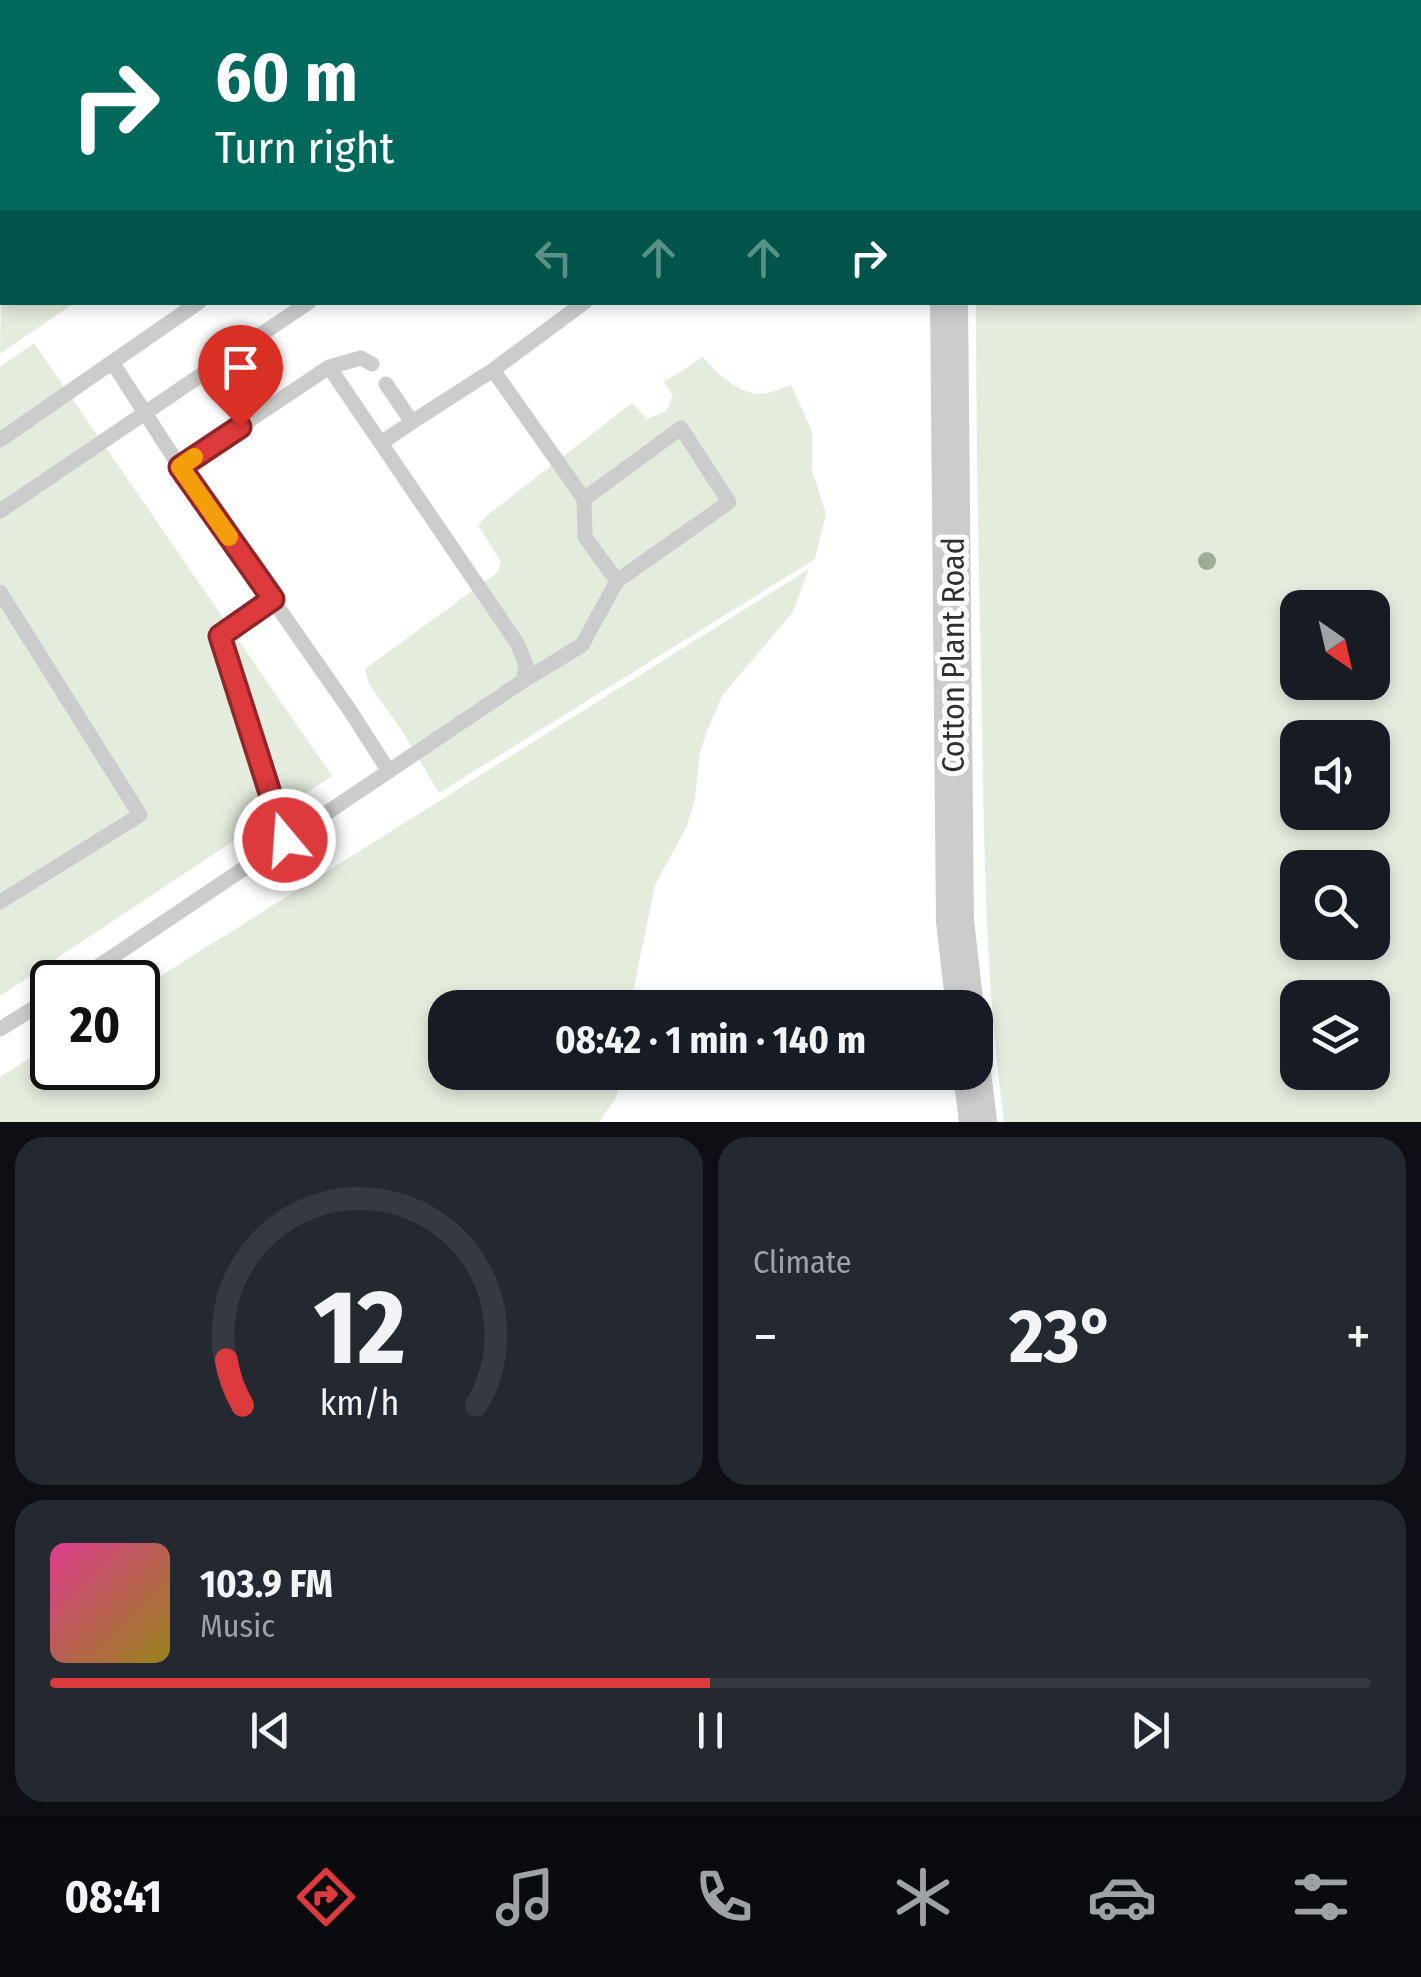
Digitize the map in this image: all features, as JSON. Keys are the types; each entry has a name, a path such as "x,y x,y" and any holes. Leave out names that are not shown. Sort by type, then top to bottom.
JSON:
{"street":[{"name":"Cotton Plant Road","path":"949,305 955,920 963,990"},
{"path":"974,1090 978,1122"}],"lane":[{"path":"0,440 195,305"},
{"path":"0,511 304,305"},
{"path":"381,443 493,370 582,305"},
{"path":"180,467 329,366 361,358 372,364"},
{"path":"112,362 388,770"},
{"path":"329,366 516,644 526,665 524,681"},
{"path":"493,370 584,499 586,537 617,581"},
{"path":"386,384 412,422"},
{"path":"108,960 582,644 617,581 729,502 681,428 584,499"},
{"path":"0,592 140,815 0,902"},
{"path":"273,599 220,636 285,840"},
{"path":"0,1029 30,1011"}],"shaded area":[{"path":"1,305 71,305 0,354"},
{"path":"976,305 1421,305 1421,1122 1004,1122 993,1022 985,871"},
{"path":"34,343 332,776 54,960 30,960 30,976 0,996 0,367"},
{"path":"703,357 723,378 749,392 767,393 791,385 812,431 812,470 826,514 815,559 439,793 369,684 365,669 498,572 501,562 478,525 486,516 632,403 647,419 666,411 673,396 664,382"},
{"path":"809,569 793,612 722,696 708,729 687,826 655,885 633,990 428,990 428,1090 618,1090 599,1122 0,1122 0,1077 30,1058 30,1090 160,1090 160,976"}],"slow traffic":[{"path":"194,457 180,467 229,537"}],"route":[{"path":"240,427 180,467 273,599 220,636 285,840"}]}
